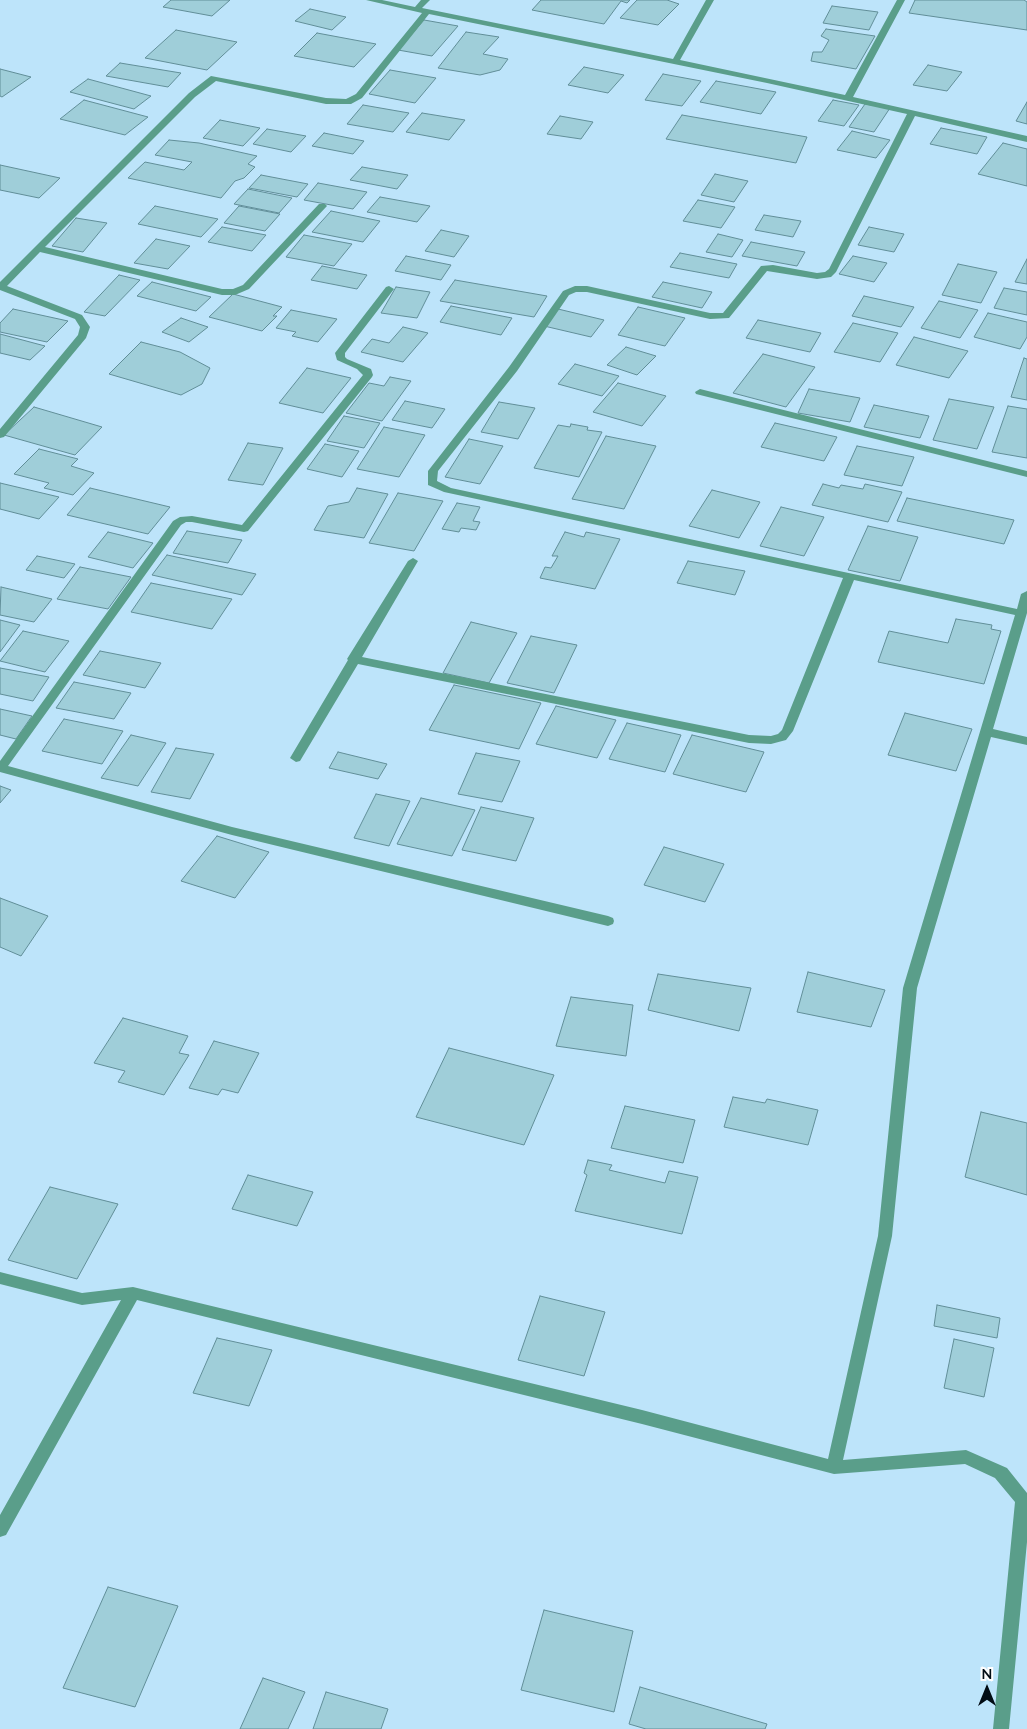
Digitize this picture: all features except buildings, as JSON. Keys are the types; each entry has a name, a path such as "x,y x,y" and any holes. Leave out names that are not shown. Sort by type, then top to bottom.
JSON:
{"street":[{"path":"370,0 848,98 1027,140"},
{"path":"417,9 426,0"},
{"path":"675,62 710,0"},
{"path":"848,98 901,0"},
{"path":"0,435 83,336 85,326 79,317 1,287 192,96 214,78 326,101 348,102 359,96 427,12"},
{"path":"912,113 833,270 828,275 817,276 764,268 726,316 710,316 587,288 574,288 566,293 513,369 433,471 432,483 448,490 849,578 1021,613"},
{"path":"40,249 222,292 235,292 246,287 322,206"},
{"path":"390,289 340,353 340,358 367,370 368,375 249,524 244,529 192,519 184,519 178,523 0,768 232,832 608,921"},
{"path":"700,392 1027,474"},
{"path":"296,758 353,659 413,561"},
{"path":"353,659 750,739 771,740 782,737 788,732 849,578"},
{"path":"834,1467 885,1236 910,988 1027,594"},
{"path":"987,732 1027,741"},
{"path":"0,1278 82,1300 133,1294 642,1417 834,1467 966,1457 1001,1473 1023,1500 1001,1729"},
{"path":"0,1530 133,1294"}]}
